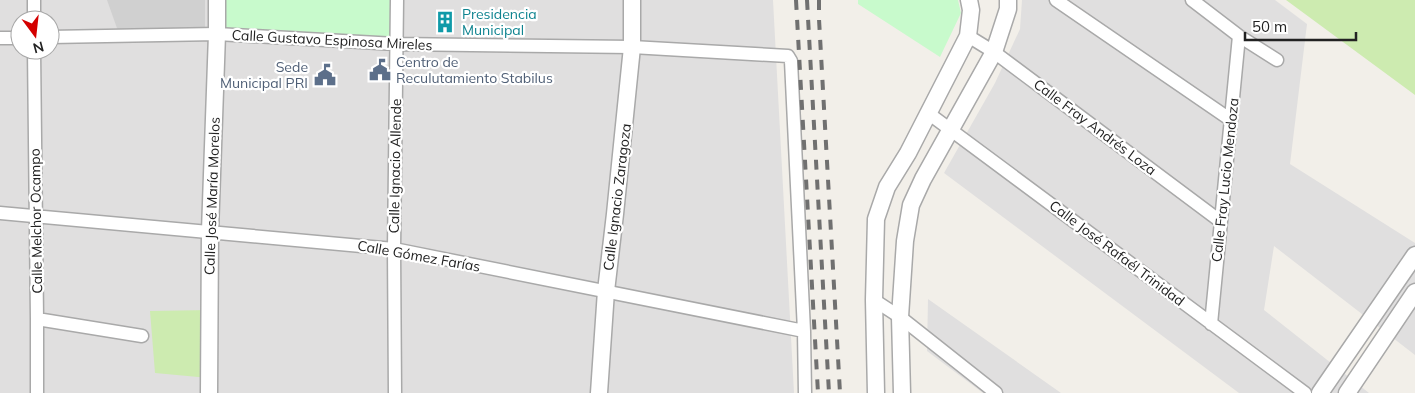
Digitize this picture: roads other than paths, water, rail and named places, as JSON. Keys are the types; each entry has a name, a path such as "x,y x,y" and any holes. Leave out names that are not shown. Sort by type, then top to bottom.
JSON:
{"street":[{"name":"Calle José María Morelos","path":"209,393 210,231 217,0"},
{"name":"Calle Ignacio Allende","path":"395,393 394,249 397,0"},
{"name":"Calle Ignacio Zaragoza","path":"599,393 606,291 618,194 632,47 632,0"},
{"path":"876,393 874,300 876,219 888,186 908,152 968,36 971,10 969,0"},
{"path":"902,393 900,317 905,241 911,205 950,128 994,52 1008,9 1008,0"},
{"path":"1056,0 1230,120"},
{"path":"1192,0 1239,36 1278,60"},
{"name":"Calle Gustavo Espinosa Mireles","path":"60,38 217,34 396,44 632,47 788,56 791,61 804,331"},
{"name":"Calle Fray Andrés Loza","path":"968,36 994,52 1220,221"},
{"name":"Calle Fray Lucio Mendoza","path":"1211,324 1239,36"},
{"name":"Calle Melchor Ocampo","path":"34,60 37,393"},
{"name":"Calle José Rafaél Trinidad","path":"928,113 1305,393"},
{"name":"Calle Gómez Farías","path":"0,213 394,249 804,331"},
{"path":"1320,393 1415,255"},
{"path":"1347,393 1415,292"},
{"path":"874,300 900,317 996,393"},
{"path":"37,318 142,336"},
{"path":"804,331 805,393"}],"railway":[{"path":"796,0 818,393"},
{"path":"807,0 829,393"},
{"path":"819,0 840,393"}],"place":[{"name":"Presidencia Municipal","path":"445,22"},
{"name":"Centro de Reculutamiento Stabilus","path":"380,70"},
{"name":"Sede Municipal PRI","path":"325,75"}]}
